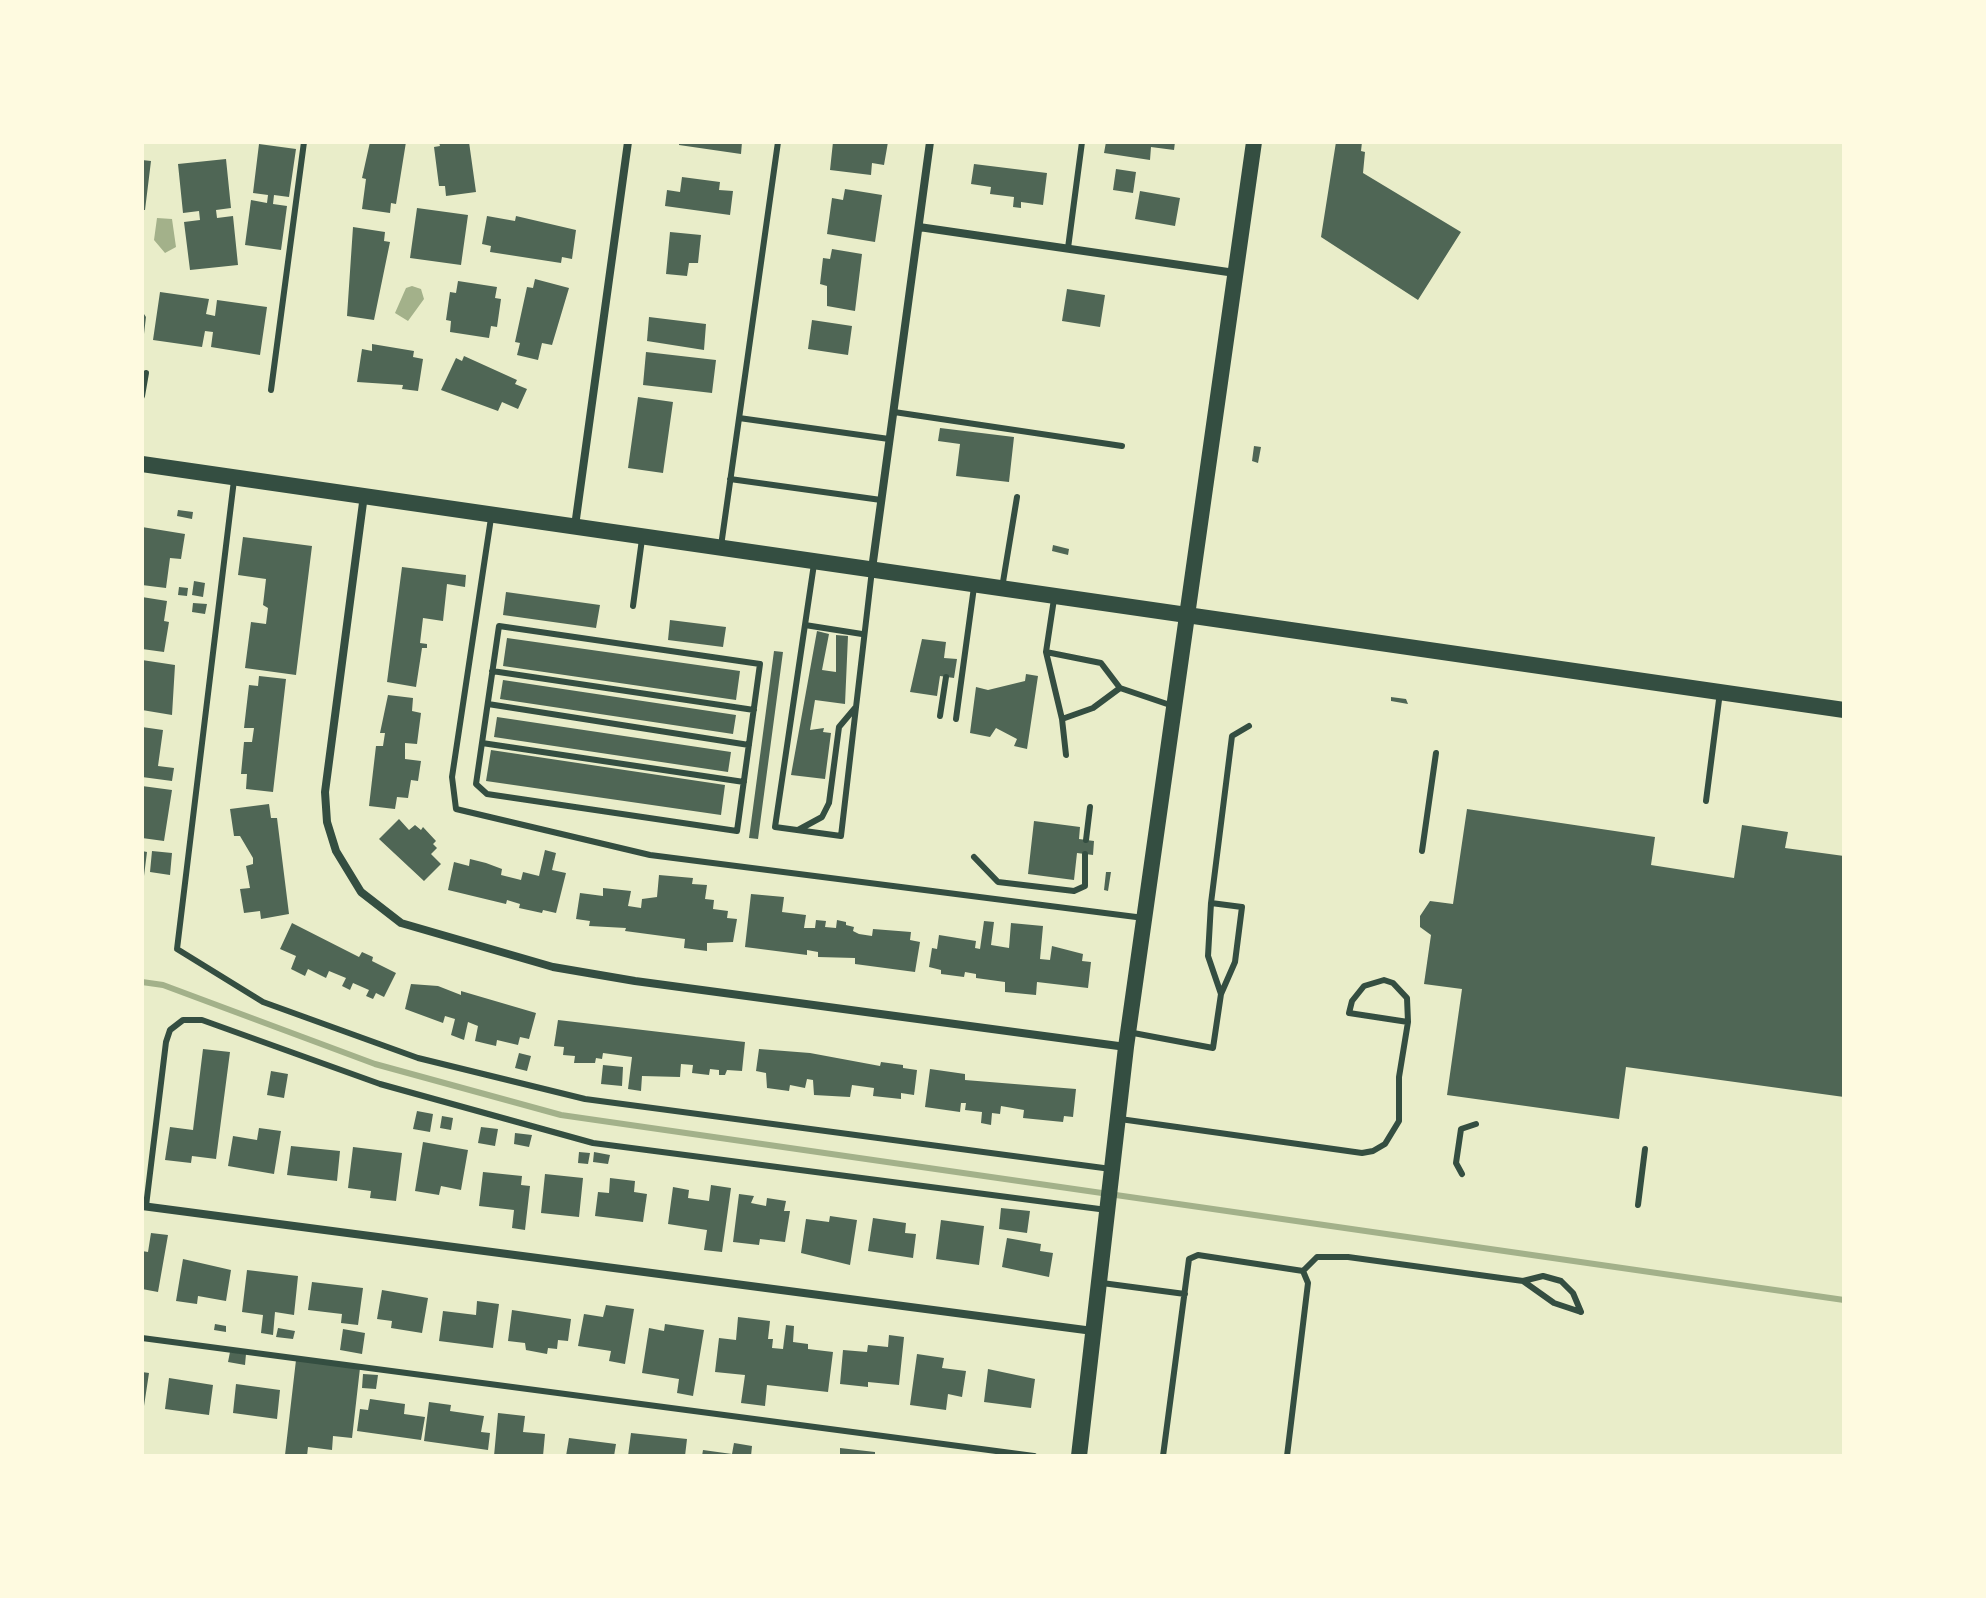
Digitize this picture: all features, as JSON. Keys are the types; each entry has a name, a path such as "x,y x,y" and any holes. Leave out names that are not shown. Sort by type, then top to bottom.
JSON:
{"main road":[{"path":"1079,1456 1127,1040 1254,142"},
{"path":"142,464 1844,710"}],"street":[{"path":"575,526 628,142"},
{"path":"872,570 930,142"},
{"path":"919,227 1235,273"},
{"path":"364,495 325,792 327,822 336,851 361,892 401,923 553,967 635,981 1127,1040"},
{"path":"144,1206 1094,1332"}],"lane":[{"path":"271,390 304,142"},
{"path":"721,547 778,142"},
{"path":"1068,248 1082,142"},
{"path":"142,396 146,373"},
{"path":"894,412 1122,446"},
{"path":"739,418 889,439"},
{"path":"235,477 177,949 263,1002 418,1058 585,1099 1111,1173"},
{"path":"730,479 881,500"},
{"path":"1002,589 1017,497"},
{"path":"492,513 452,777 456,809 650,855 1144,918"},
{"path":"633,606 642,536"},
{"path":"815,561 775,827 841,836 857,706 862,634 872,570"},
{"path":"956,719 974,585"},
{"path":"1055,597 1046,652 1062,719 1066,755"},
{"path":"805,625 862,634"},
{"path":"499,626 760,664 737,831 487,794 476,784 488,704 499,626"},
{"path":"1046,652 1101,663 1120,688 1173,706"},
{"path":"492,671 754,710"},
{"path":"940,716 946,677"},
{"path":"1062,719 1093,708 1120,688"},
{"path":"1706,801 1720,692"},
{"path":"488,704 749,745"},
{"path":"798,830 822,817 829,803 839,727 857,706"},
{"path":"1221,994 1208,956 1211,903 1232,736 1249,726"},
{"path":"482,743 744,782"},
{"path":"1422,851 1436,753"},
{"path":"1086,840 1090,807"},
{"path":"974,857 998,882 1074,891 1085,886 1085,854"},
{"path":"1127,1040 1213,1048 1221,994 1235,962 1242,907 1211,903"},
{"path":"1117,1119 1362,1153 1373,1151 1385,1144 1399,1121 1399,1077 1408,1022 1407,998 1393,983 1384,980 1372,981 1356,992 1349,1013 1408,1022"},
{"path":"144,1206 166,1042 170,1030 183,1020 202,1020 380,1084 593,1143 1107,1209"},
{"path":"1462,1174 1456,1163 1461,1129 1476,1124"},
{"path":"1638,1205 1645,1149"},
{"path":"1163,1456 1189,1259 1198,1255 1303,1271"},
{"path":"1303,1271 1317,1257 1348,1257 1523,1281 1543,1276 1561,1281 1573,1293 1581,1312 1554,1303 1523,1281"},
{"path":"1287,1456 1308,1283 1303,1271"},
{"path":"1099,1283 1185,1294"},
{"path":"142,1338 1034,1456"}],"shaded area":[{"path":"157,218 172,219 176,247 165,253 154,240"},
{"path":"406,288 421,289 424,299 408,321 395,313"}],"building":[{"path":"370,142 406,142 396,204 391,203 390,213 362,209 366,179 362,178"},
{"path":"439,142 469,142 476,192 446,196 445,186 439,186 434,147 440,146"},
{"path":"679,142 742,142 741,154 679,145"},
{"path":"833,142 888,142 884,165 872,163 871,175 830,170"},
{"path":"1106,142 1175,142 1174,150 1151,147 1150,160 1104,153"},
{"path":"1336,142 1362,142 1361,151 1365,152 1363,173 1461,232 1418,300 1321,237"},
{"path":"259,144 296,149 289,197 274,195 273,204 287,206 281,250 245,245 251,200 267,203 268,195 253,193"},
{"path":"226,159 231,208 216,210 217,218 233,216 238,265 190,270 184,222 200,220 199,211 183,213 178,164"},
{"path":"142,160 151,161 145,210 142,210"},
{"path":"974,164 1047,173 1043,205 1021,202 1021,208 1013,207 1014,197 990,194 991,187 971,184"},
{"path":"1116,169 1136,172 1133,193 1113,190"},
{"path":"682,177 720,182 719,190 733,191 730,215 665,206 667,190 680,192"},
{"path":"845,189 882,195 875,242 827,234 832,198 843,200"},
{"path":"1140,191 1180,198 1175,226 1135,219"},
{"path":"417,208 468,215 461,265 410,258"},
{"path":"487,216 515,221 516,216 576,230 572,259 562,257 561,263 490,252 491,246 482,244"},
{"path":"353,227 385,232 384,241 390,242 374,320 347,316"},
{"path":"670,232 701,235 698,263 689,263 687,276 666,274"},
{"path":"832,249 862,254 855,311 827,306 827,286 820,284 823,258 830,259"},
{"path":"535,279 569,288 552,345 542,343 538,360 517,355 520,343 515,342 527,287 533,288"},
{"path":"458,281 497,287 495,298 501,299 497,327 491,326 489,338 450,332 451,321 446,320 450,292 456,293"},
{"path":"1067,289 1105,295 1100,327 1062,321"},
{"path":"160,292 209,299 206,314 215,316 217,300 267,307 260,355 211,347 213,332 205,331 202,347 153,340"},
{"path":"142,311 146,317 144,334 142,334"},
{"path":"649,317 706,324 704,350 647,341"},
{"path":"812,320 852,326 848,355 808,349"},
{"path":"372,344 414,351 413,357 423,359 418,391 402,389 403,385 357,382 362,349 372,351"},
{"path":"646,352 716,360 712,393 643,385"},
{"path":"464,356 517,380 515,384 527,389 518,409 502,402 498,411 441,390 456,358 462,361"},
{"path":"638,397 673,402 663,473 628,468"},
{"path":"940,428 1014,437 1009,482 956,476 960,444 938,441"},
{"path":"1254,446 1261,447 1258,463 1252,461"},
{"path":"178,510 193,512 192,519 177,516"},
{"path":"142,527 185,534 181,559 170,558 166,588 142,585"},
{"path":"243,537 312,546 296,675 245,668 251,622 266,624 268,608 263,605 266,579 238,575"},
{"path":"1053,545 1069,549 1068,555 1052,551"},
{"path":"402,567 466,575 465,587 447,584 443,621 423,618 420,643 427,644 427,648 422,648 416,687 387,682"},
{"path":"194,581 205,583 203,597 192,595"},
{"path":"179,587 188,588 187,596 178,595"},
{"path":"506,592 600,605 596,628 503,615"},
{"path":"142,597 167,601 164,621 169,622 164,652 142,649"},
{"path":"193,603 207,604 205,614 192,612"},
{"path":"670,620 726,627 723,647 668,640"},
{"path":"817,631 829,634 822,670 836,672 836,635 848,636 845,704 815,700 810,730 824,728 823,732 831,733 825,779 791,775"},
{"path":"507,638 740,671 736,700 503,666"},
{"path":"922,639 946,642 944,658 957,659 954,678 940,676 937,696 910,692"},
{"path":"774,651 783,652 758,839 749,838"},
{"path":"142,660 175,665 172,715 142,710"},
{"path":"1026,674 1038,676 1027,749 1014,746 1017,739 996,728 990,737 970,733 976,687 988,690 1025,681"},
{"path":"259,676 286,679 273,792 246,789 247,774 241,774 244,742 252,742 254,728 244,728 249,685 258,686"},
{"path":"503,680 736,715 733,734 500,699"},
{"path":"388,695 413,698 412,711 421,713 417,744 405,743 405,759 421,761 418,781 411,780 408,798 397,797 395,809 369,806 376,746 383,746 385,733 380,733"},
{"path":"1391,697 1406,699 1408,704 1391,701"},
{"path":"497,717 731,752 728,772 494,737"},
{"path":"142,727 163,730 158,766 174,768 172,781 142,777"},
{"path":"491,750 725,785 721,815 486,781"},
{"path":"142,786 172,790 164,841 142,838"},
{"path":"269,804 271,818 277,818 289,914 261,919 260,911 244,913 240,889 250,888 246,866 253,864 253,858 240,836 234,836 230,809"},
{"path":"1467,809 1655,837 1651,865 1734,878 1742,825 1788,832 1785,848 1844,856 1844,1097 1626,1067 1619,1119 1447,1095 1462,989 1424,984 1431,935 1420,927 1420,916 1430,901 1453,904"},
{"path":"399,819 409,830 415,825 421,830 423,827 436,841 433,844 437,848 431,854 441,864 424,881 379,839"},
{"path":"1034,821 1080,827 1079,839 1094,841 1093,855 1077,853 1074,880 1028,874"},
{"path":"545,850 556,853 552,870 566,873 556,913 543,910 542,913 519,908 520,904 507,900 506,904 448,890 454,862 469,866 470,859 486,863 502,869 501,875 521,880 523,872 539,876"},
{"path":"142,851 147,852 144,876 142,876"},
{"path":"152,851 172,853 170,875 150,872"},
{"path":"1106,872 1111,872 1108,891 1104,890"},
{"path":"659,875 693,878 692,884 707,885 705,899 714,900 713,909 728,911 727,918 737,919 733,942 707,943 707,951 684,948 685,939 625,931 626,928 589,926 590,921 576,919 580,893 603,896 603,888 631,891 628,906 641,908 642,899 657,897"},
{"path":"751,894 784,897 782,912 806,915 804,928 815,928 816,920 826,921 825,927 836,928 837,920 854,927 853,931 859,934 872,936 873,929 911,932 910,940 920,942 915,972 855,964 855,958 818,957 818,952 807,950 807,955 745,947"},
{"path":"984,921 994,922 991,945 1009,948 1011,923 1043,926 1040,959 1050,960 1052,946 1083,954 1082,961 1091,962 1088,988 1037,982 1036,995 1005,992 1005,982 976,978 976,974 965,972 964,977 941,974 941,970 929,967 932,948 937,949 939,935 976,941 975,948 980,949"},
{"path":"292,923 359,957 362,952 373,957 372,961 396,973 384,997 376,993 373,999 366,996 369,990 353,983 350,990 342,986 346,978 329,971 326,978 308,969 305,976 291,969 296,956 280,949"},
{"path":"411,984 438,986 461,995 461,991 536,1013 529,1039 520,1037 518,1045 497,1040 496,1046 475,1041 478,1026 468,1022 464,1040 451,1035 455,1019 445,1016 443,1023 405,1009"},
{"path":"558,1020 745,1042 742,1071 727,1070 725,1075 719,1075 719,1070 710,1069 709,1075 692,1073 693,1065 681,1064 680,1077 642,1076 641,1091 628,1089 632,1057 603,1053 602,1059 596,1058 595,1063 574,1063 575,1056 563,1055 564,1047 554,1046"},
{"path":"203,1049 230,1052 216,1159 192,1156 191,1163 165,1160 170,1127 193,1130"},
{"path":"759,1049 810,1053 880,1066 881,1062 903,1065 903,1068 917,1070 914,1095 901,1093 901,1099 873,1096 874,1088 852,1085 850,1097 814,1095 813,1080 807,1079 805,1088 790,1085 789,1091 767,1088 766,1073 756,1071"},
{"path":"519,1053 531,1056 527,1071 515,1068"},
{"path":"603,1065 623,1067 622,1086 601,1084"},
{"path":"930,1069 965,1074 965,1080 1076,1089 1073,1117 1064,1116 1063,1122 1023,1118 1024,1110 1001,1106 1000,1114 992,1113 991,1125 981,1123 982,1112 965,1110 966,1103 961,1103 960,1112 925,1107"},
{"path":"271,1071 288,1074 284,1098 267,1095"},
{"path":"417,1111 433,1114 430,1132 413,1129"},
{"path":"442,1116 453,1118 451,1130 440,1128"},
{"path":"481,1127 498,1129 495,1146 478,1143"},
{"path":"259,1128 281,1131 274,1174 228,1166 233,1136 257,1140"},
{"path":"515,1133 532,1135 529,1147 514,1144"},
{"path":"423,1142 468,1150 461,1190 441,1186 439,1195 415,1191"},
{"path":"291,1146 340,1151 337,1181 287,1175"},
{"path":"353,1147 402,1153 396,1201 370,1198 371,1191 348,1188"},
{"path":"579,1152 590,1153 588,1164 578,1163"},
{"path":"594,1152 610,1155 608,1164 593,1162"},
{"path":"483,1172 522,1176 521,1185 530,1186 525,1230 512,1228 514,1210 479,1206"},
{"path":"545,1174 583,1178 579,1217 541,1213"},
{"path":"610,1178 635,1181 634,1192 647,1194 643,1222 595,1216 598,1192 609,1193"},
{"path":"711,1185 731,1188 722,1252 704,1250 707,1230 668,1224 673,1187 689,1190 688,1198 709,1201"},
{"path":"739,1194 754,1196 751,1203 766,1206 767,1198 786,1201 784,1211 790,1211 785,1242 760,1239 759,1245 733,1242"},
{"path":"1001,1208 1030,1211 1027,1233 999,1229"},
{"path":"830,1216 857,1220 850,1265 801,1253 806,1219 829,1222"},
{"path":"873,1218 906,1223 905,1233 916,1234 913,1258 868,1251"},
{"path":"941,1220 984,1226 979,1265 936,1259"},
{"path":"151,1233 168,1235 158,1292 142,1289 142,1251 148,1252"},
{"path":"1007,1238 1041,1244 1040,1251 1053,1253 1049,1277 1002,1267"},
{"path":"183,1259 231,1270 226,1301 198,1296 197,1304 176,1301"},
{"path":"247,1270 298,1276 294,1315 275,1312 273,1335 261,1333 263,1315 242,1312"},
{"path":"312,1282 363,1288 358,1325 341,1323 342,1314 308,1310"},
{"path":"382,1290 428,1298 422,1333 391,1328 392,1321 377,1319"},
{"path":"477,1301 499,1304 493,1348 439,1341 443,1311 476,1315"},
{"path":"606,1305 634,1309 625,1364 609,1361 611,1351 578,1346 584,1314 603,1317"},
{"path":"512,1310 571,1319 568,1341 558,1340 557,1349 548,1348 547,1354 526,1350 525,1343 508,1341"},
{"path":"738,1317 770,1321 768,1339 773,1339 772,1348 783,1349 786,1325 794,1326 793,1342 808,1344 808,1349 833,1352 828,1392 767,1385 765,1406 741,1403 745,1375 715,1372 719,1338 736,1340"},
{"path":"215,1324 226,1326 226,1332 214,1330"},
{"path":"665,1324 704,1330 693,1396 677,1393 679,1379 642,1373 649,1328 664,1331"},
{"path":"278,1328 295,1331 293,1339 276,1337"},
{"path":"343,1329 365,1333 362,1354 340,1350"},
{"path":"889,1335 904,1337 899,1385 868,1382 868,1387 840,1384 843,1350 867,1352 868,1345 888,1347"},
{"path":"230,1352 246,1354 245,1365 228,1362"},
{"path":"917,1354 944,1358 942,1368 966,1371 962,1397 948,1394 946,1410 910,1405"},
{"path":"296,1360 360,1368 352,1438 333,1436 332,1450 308,1447 307,1456 285,1455"},
{"path":"988,1369 1035,1379 1031,1408 984,1402"},
{"path":"142,1372 149,1373 144,1406 142,1406"},
{"path":"363,1374 378,1375 376,1389 362,1388"},
{"path":"169,1378 213,1385 209,1415 165,1409"},
{"path":"236,1384 280,1390 277,1419 233,1413"},
{"path":"370,1399 405,1404 404,1414 425,1417 421,1440 357,1431 360,1409 368,1410"},
{"path":"429,1402 451,1405 450,1411 484,1416 481,1432 490,1433 488,1450 424,1441"},
{"path":"498,1413 525,1416 523,1432 545,1434 543,1456 494,1456"},
{"path":"631,1433 687,1439 685,1456 628,1456"},
{"path":"569,1438 616,1444 614,1456 566,1456"},
{"path":"734,1443 752,1446 751,1456 702,1456 703,1450 732,1454"},
{"path":"840,1448 875,1452 875,1456 840,1456"}],"waterway":[{"path":"142,982 163,985 375,1064 561,1115 1844,1300"}]}
